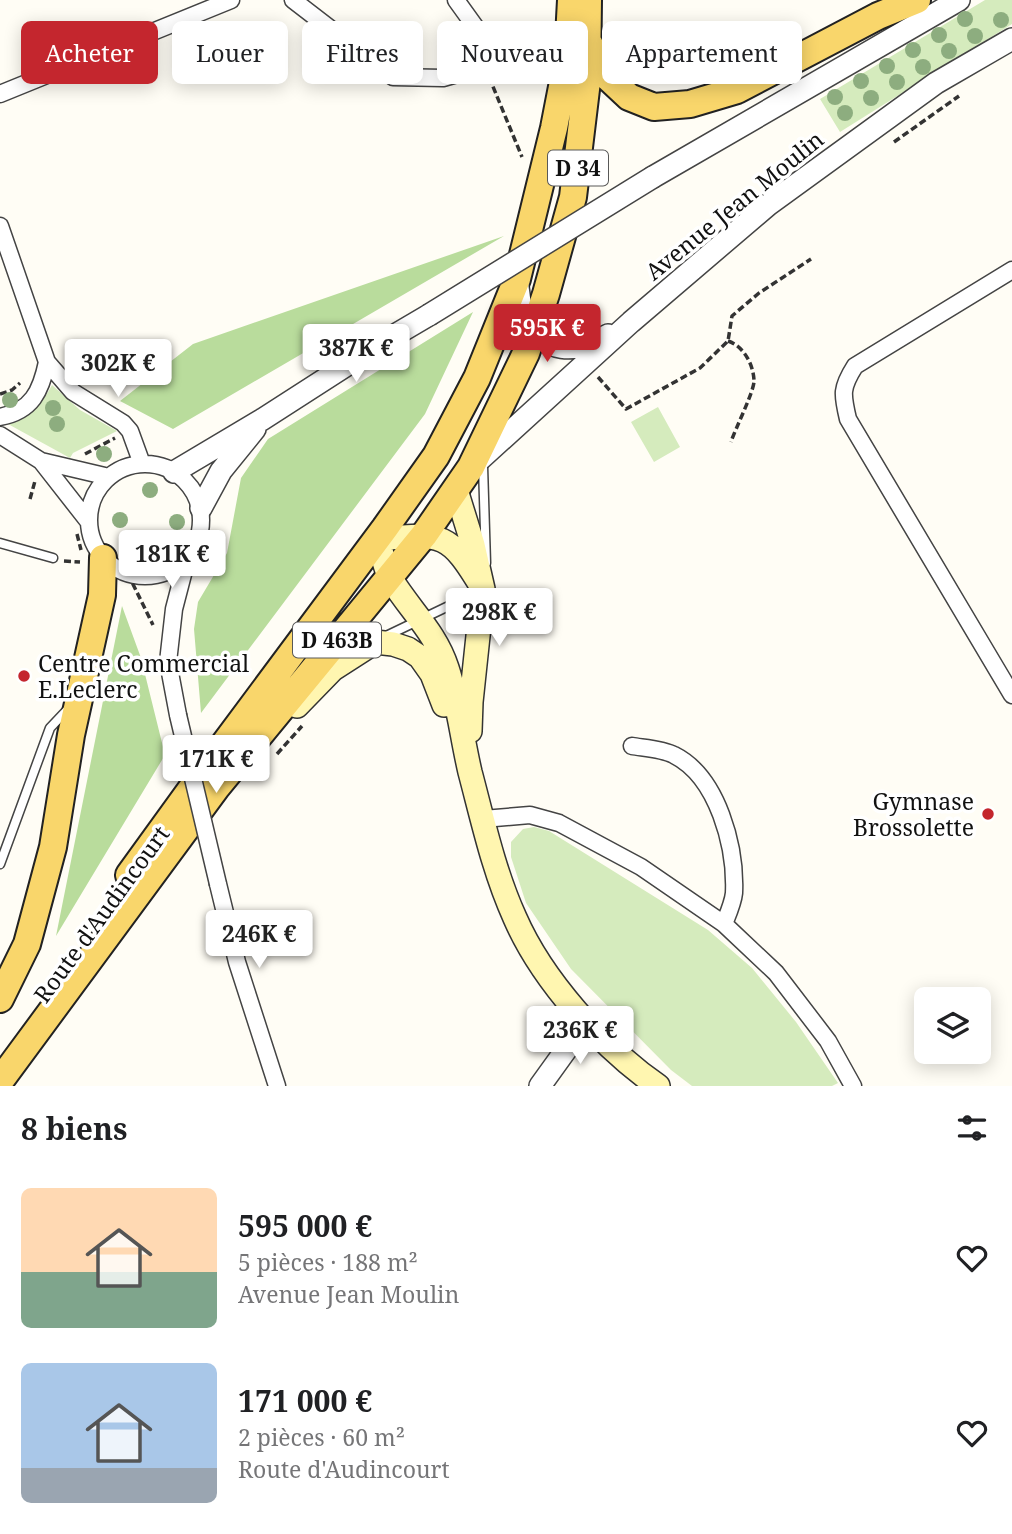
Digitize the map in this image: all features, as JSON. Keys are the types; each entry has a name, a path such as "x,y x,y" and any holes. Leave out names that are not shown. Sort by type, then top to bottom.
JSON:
{"main road":[{"name":"Route d'Audincourt","path":"0,1053 212,759 378,539 436,456 477,378 517,279 554,128 568,56 572,0"},
{"name":"Route d'Audincourt","path":"0,1081 216,788 477,467 523,359 573,197 587,81 588,0"},
{"path":"589,42 598,68 629,97 654,107 690,104 737,90 878,16 917,0"},
{"path":"456,490 483,589 471,702 470,769"},
{"path":"483,589 457,549 446,541 424,535 378,539 389,577 421,618 436,642 447,669 470,769 498,870 515,918 538,964 586,1022 642,1075 658,1086"},
{"path":"0,999 27,944 50,859 79,697 103,595 91,558"},
{"name":"Route d'Audincourt","path":"216,788 333,669 375,642"},
{"path":"375,642 408,649 420,657 432,674 470,769"}],"street":[{"path":"0,94 231,0"},
{"path":"293,0 393,77 437,78"},
{"path":"456,0 471,21"},
{"path":"888,40 912,18 938,0"},
{"path":"174,472 653,177 959,0"},
{"name":"Avenue Jean Moulin","path":"477,467 631,322 768,205 936,83 1012,39"},
{"path":"0,226 47,362 73,392 123,423 130,431 142,464"},
{"path":"1012,270 855,366 844,383 844,402 848,419 1012,695"},
{"path":"517,279 523,315 533,330"},
{"name":"Avenue Jean Moulin","path":"533,330 544,340 563,349 578,349 592,345 631,322"},
{"path":"0,417 23,408 32,400 41,387 47,362"},
{"path":"201,508 221,471 263,419"},
{"path":"0,435 39,468 82,521 90,535 91,558 137,577 157,576 173,569 187,558 197,543 202,526 201,508 191,487 174,472 158,465 142,464 125,468 109,477 98,489 82,521"},
{"path":"39,468 109,477"},
{"path":"187,558 174,609 168,662 178,715 237,962 278,1086"},
{"path":"632,746 673,754 697,773 711,791 724,823 732,866 734,895 724,924"},
{"path":"483,819 530,814 559,823 641,867 724,924 776,973 828,1041 853,1086"},
{"path":"540,1086 586,1022"}],"lane":[{"path":"375,642 483,589 487,550 477,467"},
{"path":"0,543 53,558"},
{"path":"0,864 50,728 79,697"}],"path":[{"path":"502,84 527,171 539,188"},
{"path":"890,144 968,90"},
{"path":"588,380 595,374 626,409 699,368 728,341 732,317 759,293 811,259"},
{"path":"728,341 738,344 747,357 755,381 731,442"},
{"path":"30,499 39,468"},
{"path":"53,558 73,563 91,558 76,534 82,521"},
{"path":"128,574 144,603 168,662"}],"green space":[{"path":"985,0 1012,0 1012,24 840,132 820,99"},
{"path":"504,236 173,429 120,401 193,344"},
{"path":"473,312 425,414 201,713 194,629 198,602 227,553 241,478 268,439"},
{"path":"52,385 80,410 117,431 73,453 70,458 8,424 34,409"},
{"path":"658,407 680,447 654,462 631,422"},
{"path":"122,606 141,658 165,755 56,936"},
{"path":"534,827 549,831 708,930 752,968 796,1022 838,1083 832,1086 692,1086 671,1070 571,969 526,903 511,857 511,842 523,829"}],"place":[{"name":"Centre Commercial E.Leclerc","path":"24,676"},
{"name":"Gymnase Brossolette","path":"988,814"}]}
